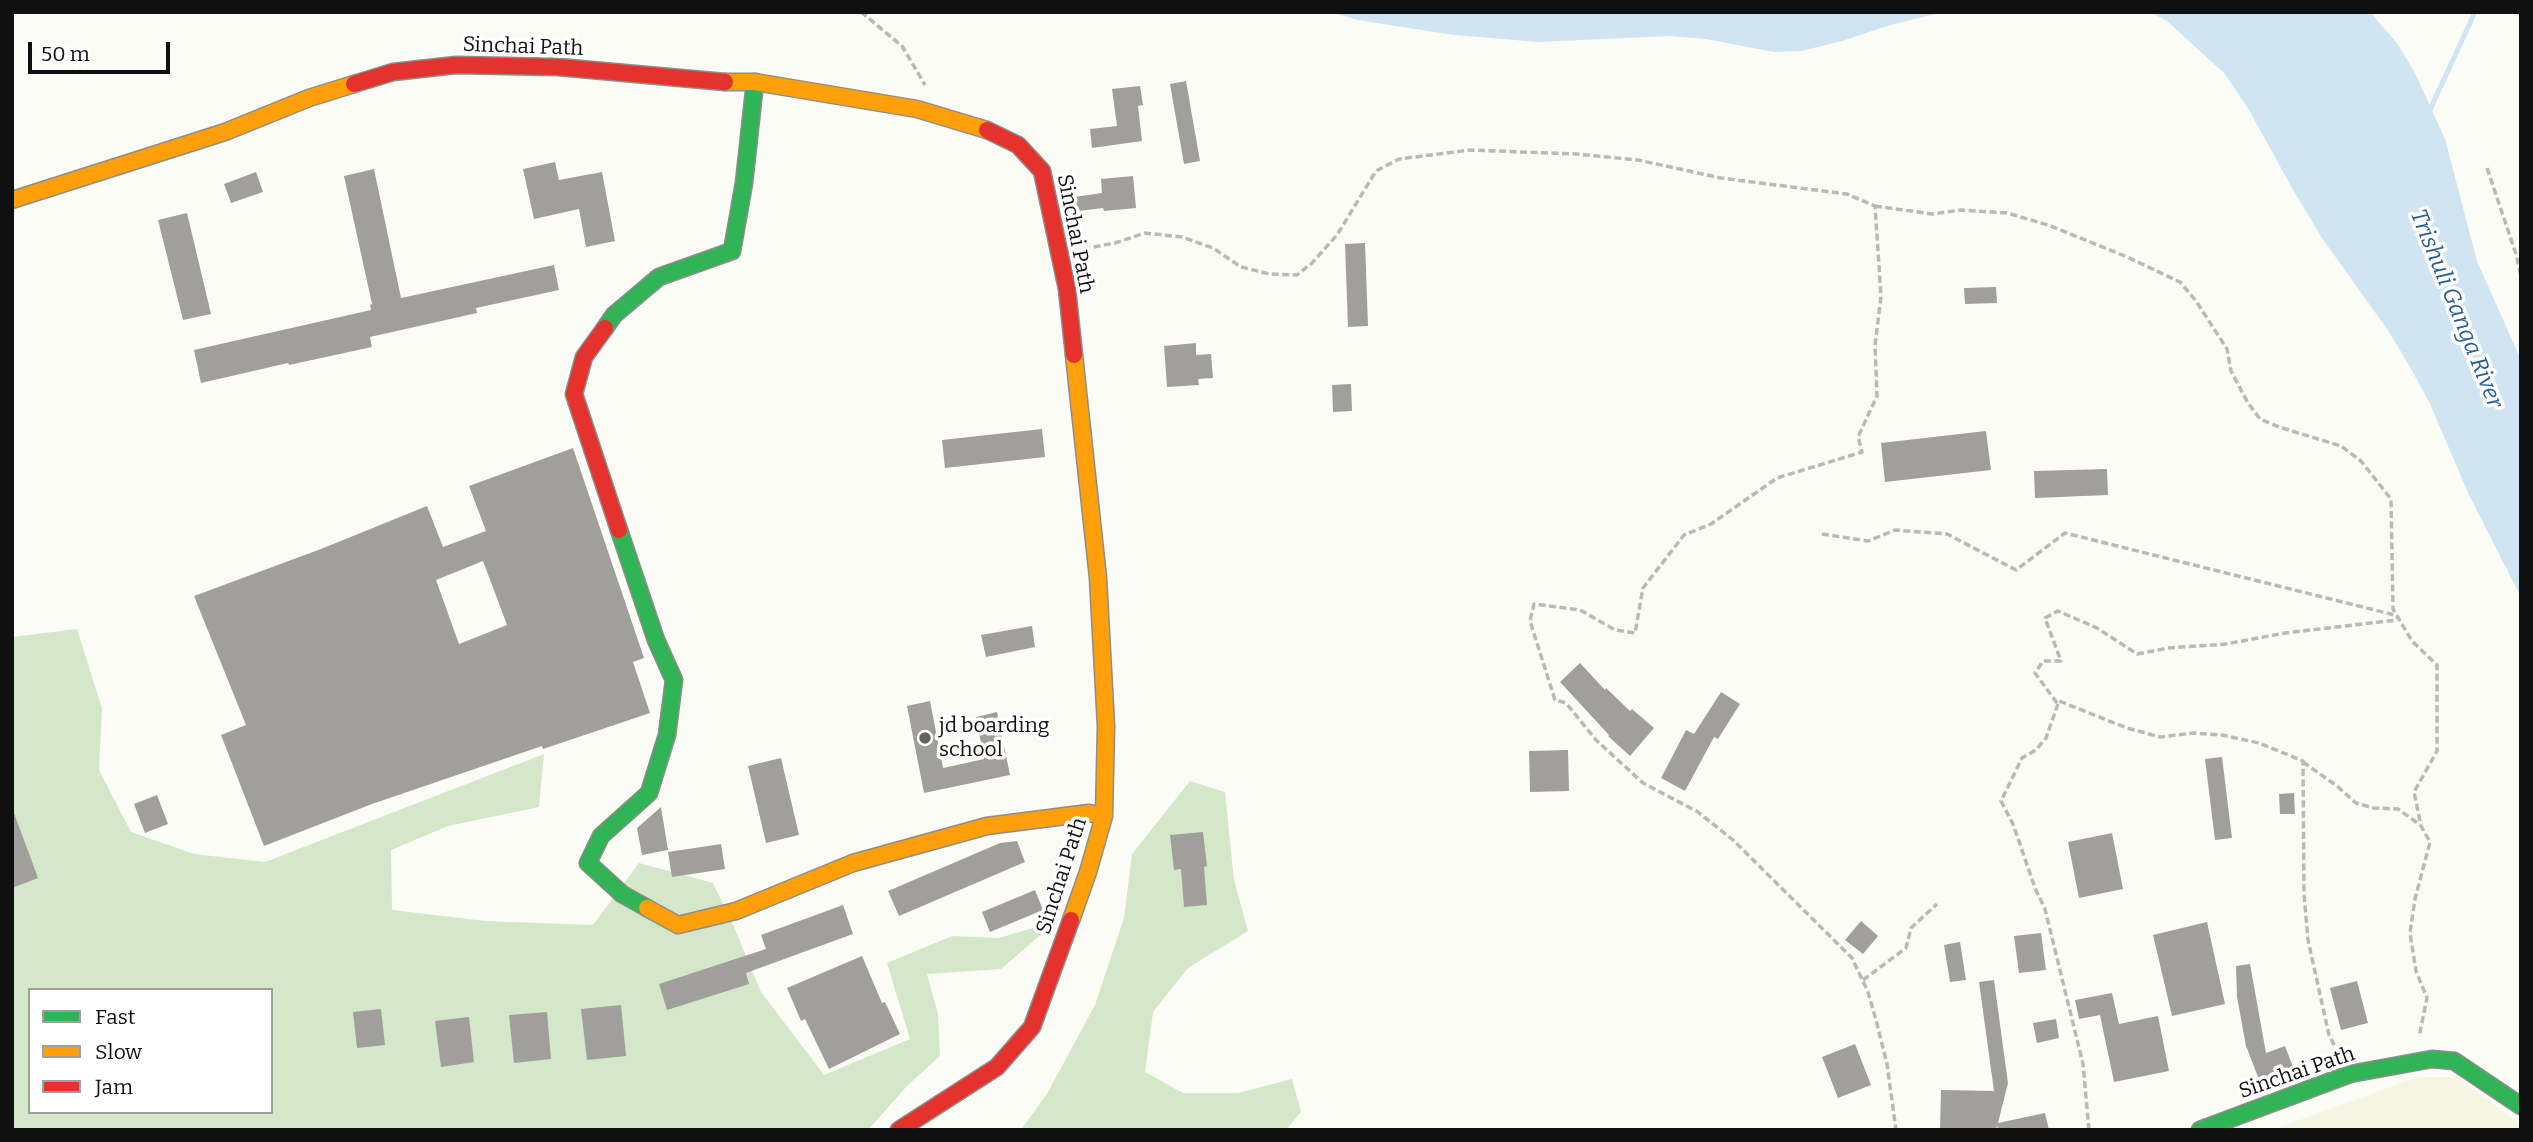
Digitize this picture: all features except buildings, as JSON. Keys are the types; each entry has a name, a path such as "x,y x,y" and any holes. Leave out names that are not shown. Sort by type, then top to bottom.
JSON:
{"street":[{"name":"Sinchai Path","path":"12,200 225,132 309,98 393,72 456,65 558,67 737,83 755,82 917,109 978,127 1018,145 1042,170 1067,289 1098,578 1106,726 1104,816 1088,872 1032,1027 997,1067 900,1130"},
{"path":"755,82 744,183 732,251 659,277 614,315 584,357 574,394 656,640 674,680 667,735 649,793 601,836 588,863 622,894 678,925 736,911 853,863 987,826 1089,813 1104,816"},
{"name":"Sinchai Path","path":"2200,1130 2350,1074 2432,1059 2454,1061 2521,1106"}],"path":[{"path":"861,12 902,46 944,117"},
{"path":"1062,266 1090,248 1145,233 1182,237 1213,248 1241,267 1270,274 1297,275 1312,264 1337,236 1376,171 1399,159 1470,150 1576,153 1638,160 1721,178 1847,194 1875,206 1932,214 1961,210 2007,213 2048,225 2180,282 2196,301 2227,349 2231,370 2248,403 2260,419 2341,446 2361,461 2391,499 2393,609 2412,641 2437,665 2437,751 2414,792 2421,825 2430,842 2415,899 2410,933 2416,971 2427,998 2414,1062"},
{"path":"2487,168 2521,276"},
{"path":"1875,206 1881,296 1875,346 1877,396 1858,437 1861,452 1777,478 1711,524 1684,535 1643,588 1635,632 1615,629 1580,610 1534,604 1530,621 1555,700 1566,703 1581,723 1643,783 1698,812 1733,840 1852,958 1876,1020 1887,1065 1896,1130"},
{"path":"1822,534 1868,541 1895,530 1947,534 2016,570 2065,533 2391,614 2399,620"},
{"path":"2058,704 2035,673 2043,661 2061,661 2045,618 2058,611 2097,628 2137,654 2399,620"},
{"path":"2089,1130 2083,1063 2045,909 2013,824 2001,801 2022,758 2036,750 2046,738 2059,701 2127,728 2160,737 2193,733 2222,735 2259,743 2303,761 2356,803 2374,808 2398,809 2421,825"},
{"path":"2303,761 2304,894 2308,940 2329,1035 2350,1074"},
{"path":"1863,981 1906,948 1911,928 1937,904"}],"green space":[{"path":"77,629 102,708 99,770 131,832 194,854 265,862 544,754 539,807 448,826 391,850 392,910 485,921 593,925 639,863 713,883 761,992 824,1075 910,1039 887,963 952,936 999,938 1057,921 1001,969 927,974 938,1014 940,1056 907,1086 868,1130 12,1130 12,637"},
{"path":"1190,781 1225,792 1234,880 1248,931 1188,968 1153,1012 1145,1072 1183,1093 1238,1093 1292,1079 1301,1112 1286,1130 1021,1130 1048,1092 1095,1005 1124,918 1132,854"},
{"path":"2418,1077 2458,1077 2521,1125 2521,1130 2271,1130"}],"water":[{"path":"1332,12 1943,12 1801,51 1774,52 1706,39 1670,36 1539,42 1454,35 1357,20"},
{"name":"Trishuli Ganga River","path":"2151,12 2370,12 2397,43 2415,73 2445,139 2477,261 2521,360 2521,597 2469,495 2430,404 2409,365 2387,329 2322,238 2249,110 2225,74 2168,22"}],"waterway":[{"path":"2428,114 2475,12"}],"traffic: fast":[{"path":"605,328 614,315 659,277 732,251 744,183 755,82"},
{"path":"619,530 656,640 674,680 667,735 649,793 601,836 588,863 622,894 647,908"},
{"path":"2200,1130 2350,1074 2432,1059 2454,1061 2521,1106"}],"traffic: slow":[{"path":"725,82 755,82 917,109 987,130"},
{"path":"12,200 225,132 309,98 354,84"},
{"path":"1071,920 1104,816 1106,726 1098,578 1074,355"},
{"path":"647,908 678,925 736,911 853,863 987,826 1089,813 1104,816"}],"traffic: jam":[{"path":"354,84 393,72 456,65 558,67 725,82"},
{"path":"987,130 1018,145 1042,171 1067,289 1074,355"},
{"path":"605,328 584,357 574,394 619,530"},
{"path":"899,1130 997,1067 1032,1027 1071,920"}],"place":[{"name":"jd boarding school","path":"925,738"}]}
